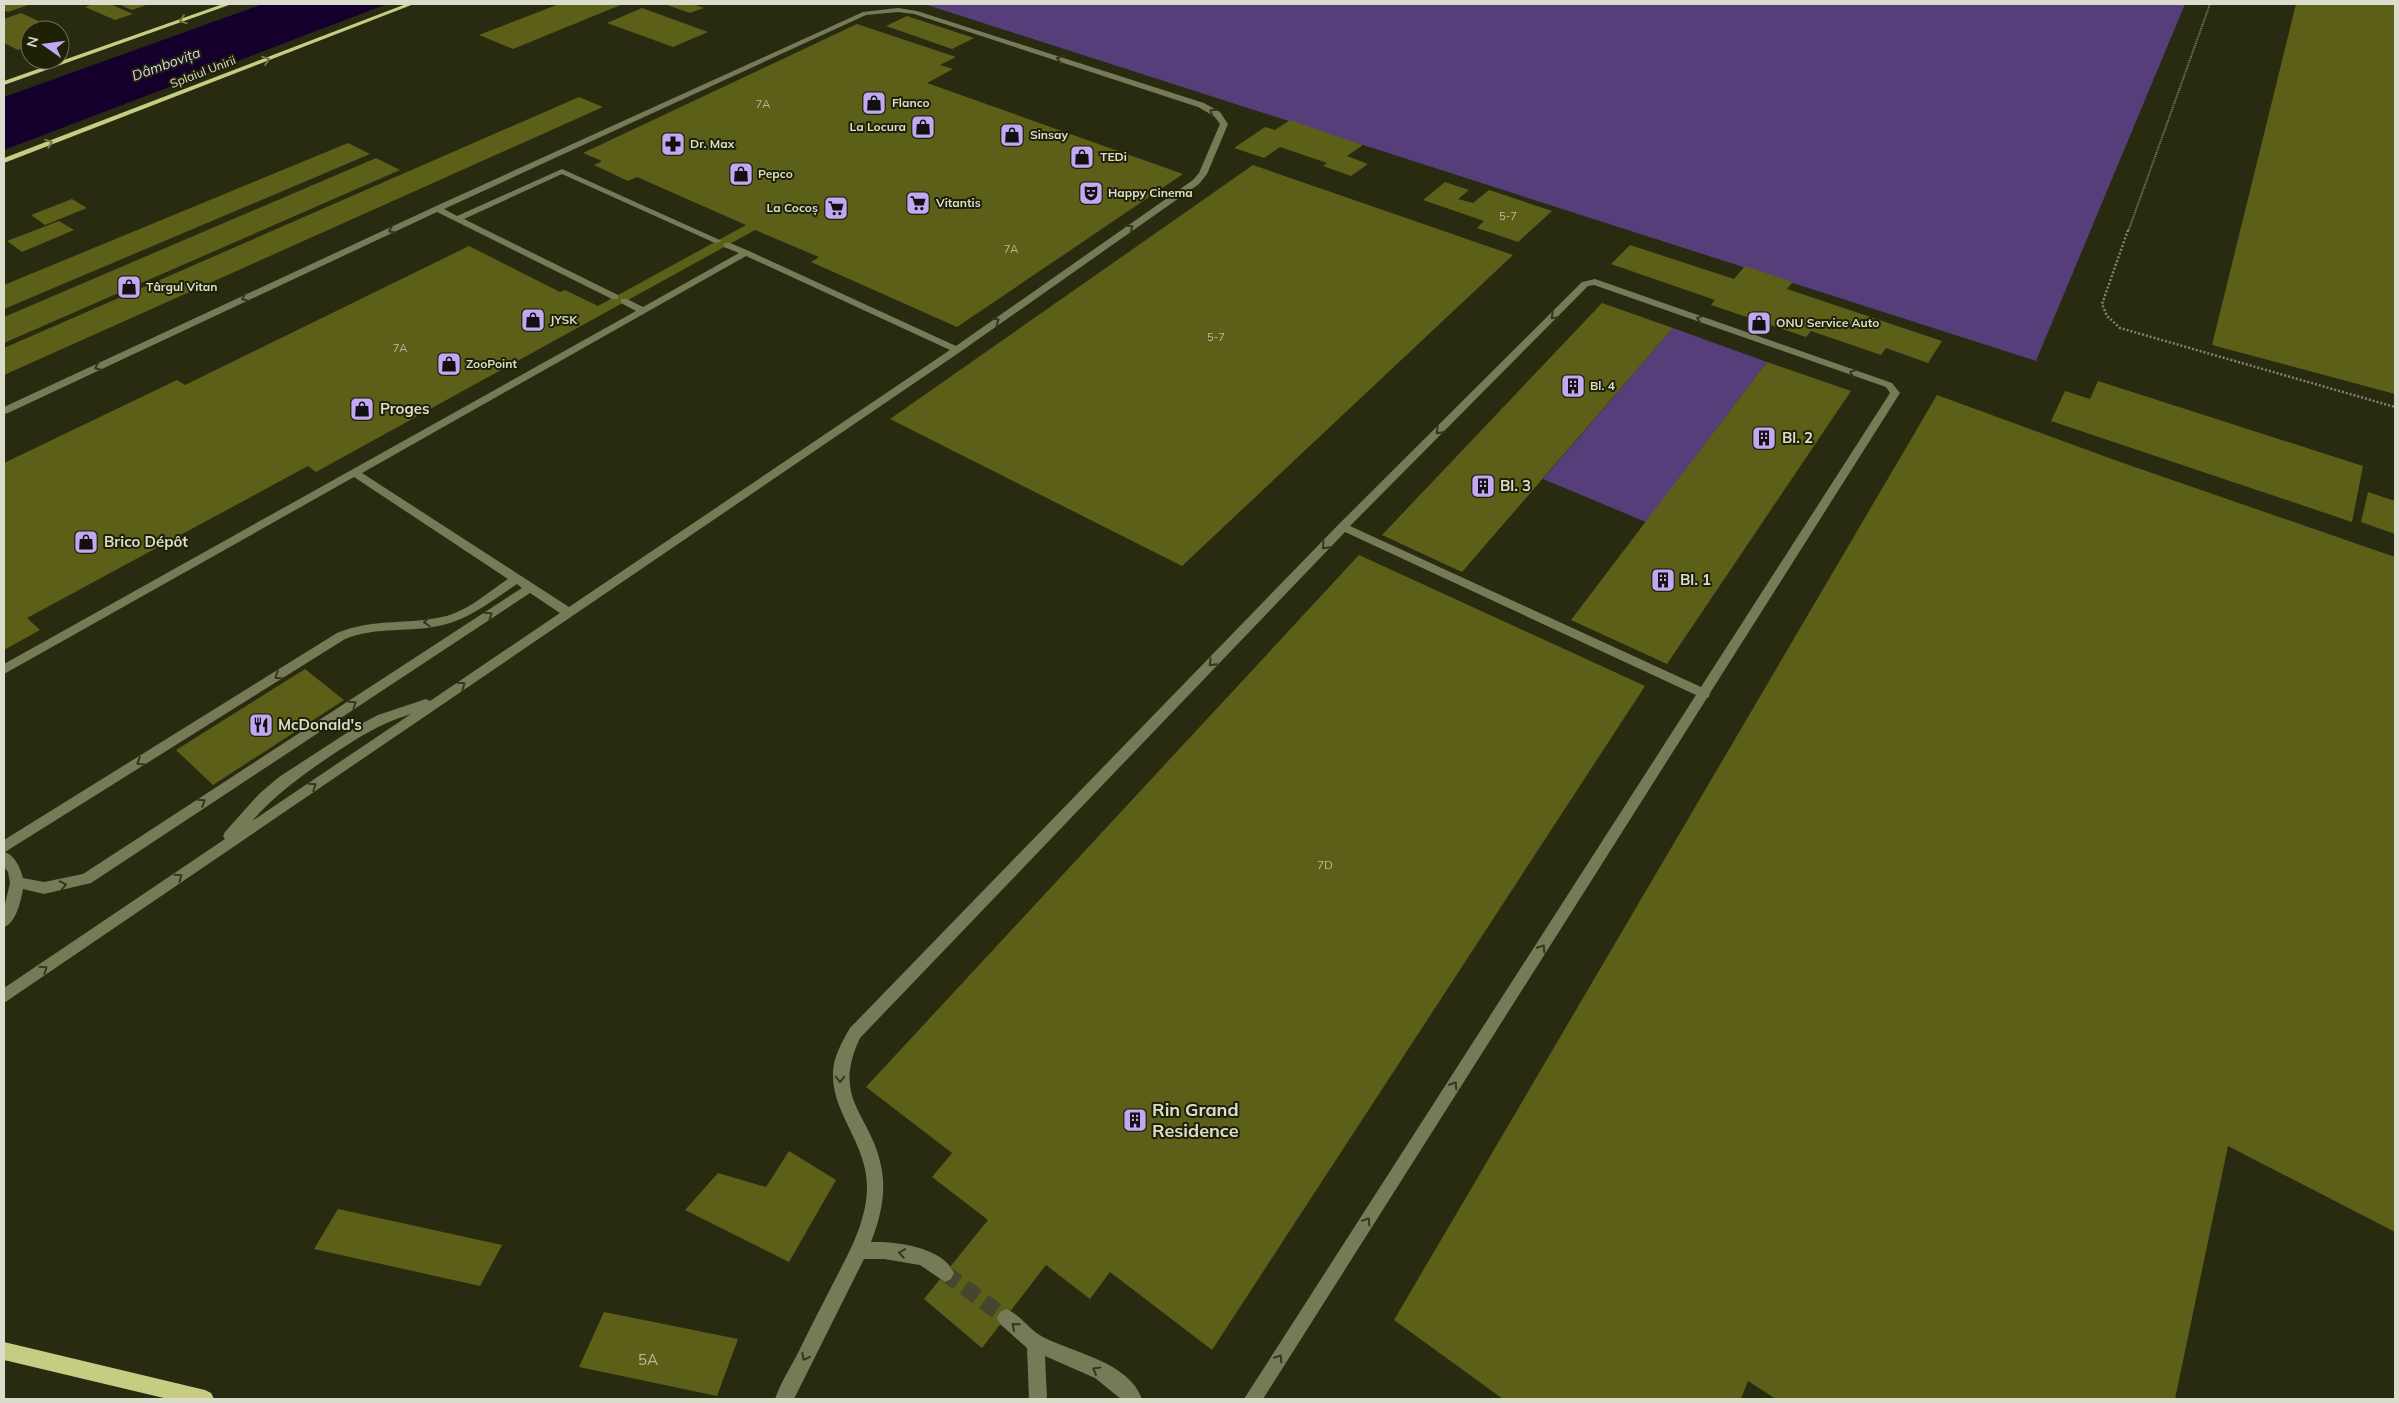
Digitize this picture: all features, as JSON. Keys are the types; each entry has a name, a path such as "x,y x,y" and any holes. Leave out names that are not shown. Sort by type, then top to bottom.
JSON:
{"main road":[{"path":"4,83 230,4"},
{"name":"Splaiul Unirii","path":"4,161 411,4"},
{"path":"4,1351 205,1399"}],"lane":[{"path":"4,411 857,15 878,11 898,10 915,12 1201,105 1222,118 1224,124 1203,174 1196,182 957,350 4,996"},
{"path":"457,219 562,171 718,241"},
{"path":"436,209 644,311"},
{"path":"727,245 957,350"},
{"path":"4,670 746,254"},
{"path":"784,1399 859,1251 871,1221 875,1184 871,1159 841,1090 841,1067 855,1033 1342,527 1589,282 1595,282 1888,385 1896,393 1253,1399"},
{"path":"355,473 568,613"},
{"path":"1342,527 1705,694"},
{"path":"4,847 354,630 368,626 443,621 458,616 516,579"},
{"path":"16,882 44,888 86,879 530,588"},
{"path":"213,854 264,798 292,776 363,728 382,718 443,698"},
{"path":"4,858 15,871 16,882 16,894 10,912 4,921"},
{"path":"4,900 16,882"},
{"path":"859,1251 884,1250 924,1257 945,1273"},
{"path":"1006,1318 1036,1344 1075,1358 1124,1386 1133,1399"},
{"path":"1036,1344 1038,1399"}],"path":[{"path":"2210,4 2102,304 2103,311 2108,318 2124,331 2395,406"}],"shaded area":[{"path":"924,4 2185,4 2036,361"},
{"path":"1673,328 1767,362 1646,522 1543,479"}],"water":[{"name":"Dâmbovița","path":"263,4 387,4 4,150 4,97"}],"building":[{"path":"4,4 31,4 8,12 4,10"},
{"path":"93,4 110,4 133,14 115,20 85,7"},
{"path":"118,4 149,4 132,10"},
{"path":"559,4 623,4 513,49 479,35"},
{"path":"664,4 693,4 704,8 690,13"},
{"path":"2296,4 2395,4 2395,394 2212,345"},
{"path":"642,8 708,32 673,47 607,23"},
{"path":"21,13 36,20 20,20 20,49 4,43 4,19"},
{"path":"907,16 974,38 952,49 886,26"},
{"path":"857,24 956,57 940,65 953,69 927,83 1183,174 957,327 811,262 819,257 755,230 316,472 308,466 27,618 40,630 4,650 4,463 177,380 185,385 469,246 560,292 565,290 598,306 746,225 637,177 628,181 594,165 602,161 583,153"},
{"path":"579,97 603,107 4,375 4,348"},
{"path":"1290,120 1363,145 1347,156 1368,164 1351,176 1323,166 1327,163 1280,147 1264,158 1234,148 1265,127 1275,130"},
{"path":"348,143 370,154 4,309 4,285"},
{"path":"376,158 400,170 4,343 4,317"},
{"path":"1253,165 1513,255 1182,566 890,419"},
{"path":"1445,182 1469,190 1458,199 1473,203 1489,190 1552,211 1518,242 1477,228 1484,221 1423,200"},
{"path":"72,199 87,208 45,225 31,215"},
{"path":"59,221 74,230 22,252 7,241"},
{"path":"1630,245 1734,279 1745,266 1793,282 1787,289 1942,341 1928,363 1886,348 1881,355 1811,331 1806,337 1711,305 1715,300 1611,264"},
{"path":"1602,303 1673,328 1462,572 1382,535"},
{"path":"1767,362 1851,391 1667,664 1571,620"},
{"path":"2098,381 2363,466 2352,522 2051,421 2065,391 2090,399"},
{"path":"1937,395 2123,463 2395,557 2395,1232 2228,1146 2175,1399 1776,1399 1748,1381 1741,1399 1503,1399 1394,1320"},
{"path":"2368,492 2395,501 2395,534 2361,522"},
{"path":"1359,555 1645,686 1212,1350 1110,1272 1090,1299 1046,1265 982,1348 924,1299 988,1220 932,1177 952,1153 866,1087"},
{"name":"McDonald's","path":"305,669 344,700 213,785 176,750"},
{"path":"789,1151 836,1180 789,1262 685,1210 718,1173 766,1187"},
{"path":"338,1209 502,1245 480,1286 314,1249"},
{"path":"604,1312 738,1339 717,1396 579,1367"}],"tunnel":[{"path":"945,1273 1006,1318"}],"place":[{"name":"Flanco","path":"874,103"},
{"name":"La Locura","path":"923,127"},
{"name":"Sinsay","path":"1012,135"},
{"name":"Dr. Max","path":"673,144"},
{"name":"TEDi","path":"1082,157"},
{"name":"Pepco","path":"741,174"},
{"name":"Happy Cinema","path":"1091,193"},
{"name":"Vitantis","path":"918,203"},
{"name":"La Cocoș","path":"836,208"},
{"name":"Târgul Vitan","path":"129,287"},
{"name":"JYSK","path":"533,320"},
{"name":"ONU Service Auto","path":"1759,323"},
{"name":"ZooPoint","path":"449,364"},
{"name":"Bl. 4","path":"1573,386"},
{"name":"Proges","path":"362,409"},
{"name":"Bl. 2","path":"1764,438"},
{"name":"Bl. 3","path":"1483,486"},
{"name":"Brico Dépôt","path":"86,542"},
{"name":"Bl. 1","path":"1663,580"},
{"name":"McDonald's","path":"261,725"},
{"name":"Rin Grand Residence","path":"1135,1120"}]}
